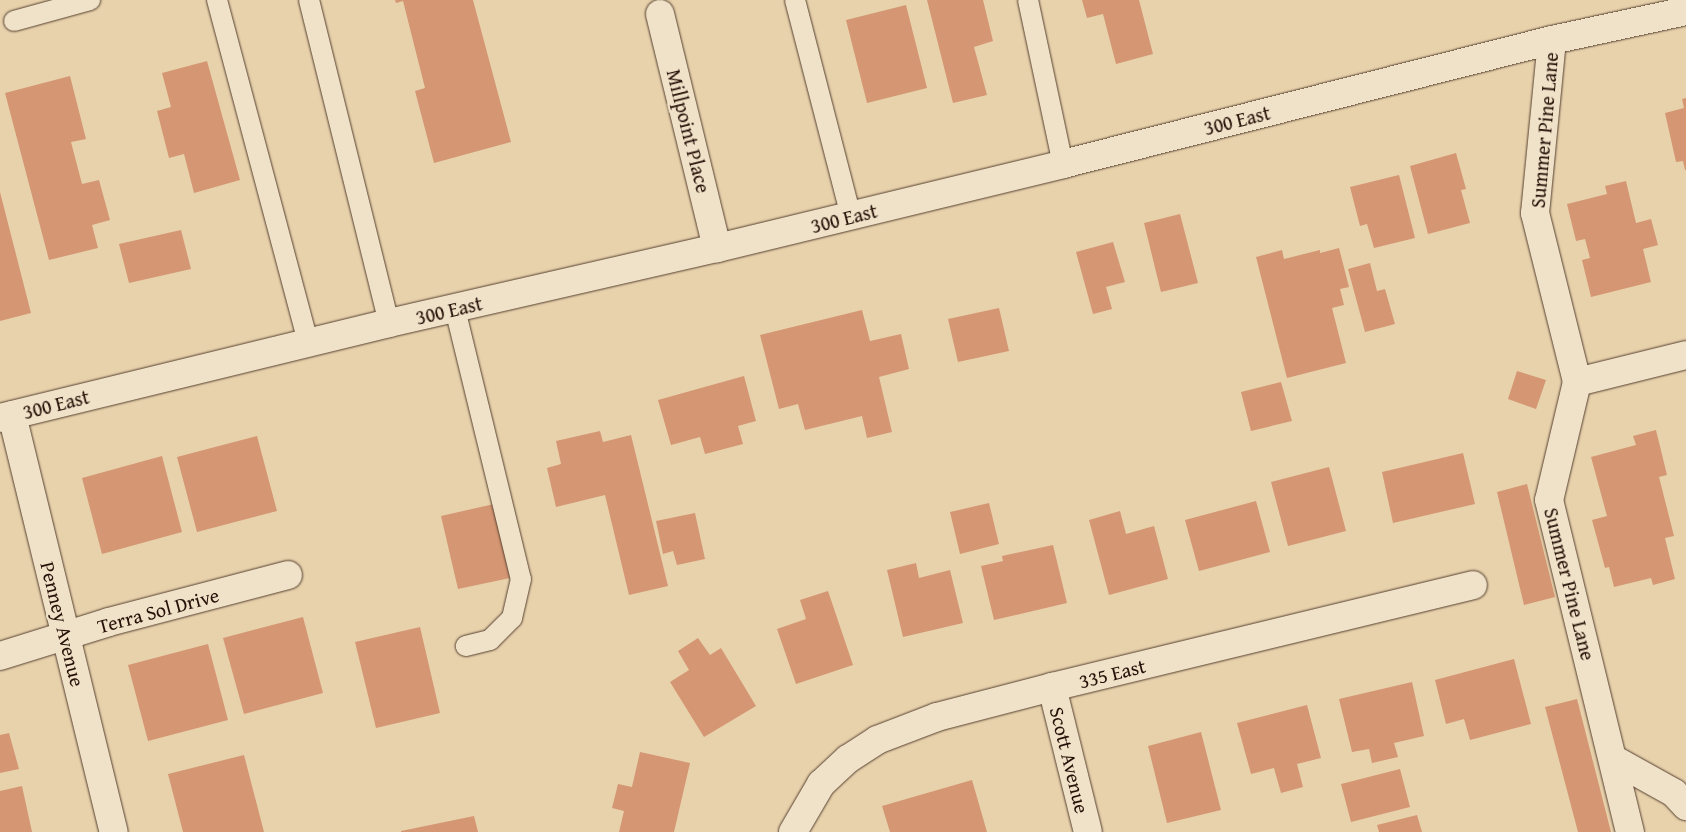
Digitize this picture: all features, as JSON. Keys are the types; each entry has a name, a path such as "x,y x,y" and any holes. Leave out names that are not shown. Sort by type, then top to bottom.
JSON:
{"street":[{"name":"300 East","path":"6,416 390,323 852,216 1552,40 1686,11"},
{"name":"Millpoint Place","path":"660,14 718,248"},
{"name":"Summer Pine Lane","path":"1552,40 1535,212 1577,382 1549,500 1630,832"},
{"path":"1577,382 1686,355"},
{"name":"Penney Avenue","path":"6,416 66,637 114,832"},
{"name":"Terra Sol Drive","path":"0,656 66,637 109,622 288,575"},
{"name":"335 East","path":"793,832 821,784 848,758 877,740 938,717 1052,687 1473,585"},
{"name":"Scott Avenue","path":"1052,687 1088,832"},
{"path":"1613,759 1674,793 1686,806"}],"lane":[{"path":"14,21 90,0"},
{"path":"217,0 308,343"},
{"path":"309,0 390,323"},
{"path":"795,0 852,216"},
{"path":"1028,0 1063,164"},
{"path":"454,309 521,579 512,618 490,640 466,646"}],"building":[{"path":"395,0 473,0 511,142 434,163 415,91 425,88 403,1 396,3"},
{"path":"927,0 983,0 993,41 974,47 987,95 953,103"},
{"path":"1082,0 1139,0 1153,54 1116,64 1103,14 1087,18"},
{"path":"906,5 927,88 867,103 846,20"},
{"path":"207,61 240,180 194,193 184,154 169,158 157,111 171,107 162,73"},
{"path":"70,76 86,139 71,142 82,184 99,180 110,220 92,225 98,248 49,260 5,93"},
{"path":"1686,98 1685,170 1683,161 1676,162 1665,113 1684,108 1682,99"},
{"path":"1456,153 1466,189 1461,190 1470,223 1428,234 1410,166"},
{"path":"1399,175 1415,238 1374,248 1367,224 1360,226 1350,187"},
{"path":"1626,181 1636,223 1651,219 1658,245 1643,249 1651,282 1591,297 1582,260 1590,258 1585,239 1576,241 1567,204 1607,194 1605,186"},
{"path":"0,192 31,313 0,321"},
{"path":"1180,214 1198,283 1161,292 1144,223"},
{"path":"181,230 191,269 129,283 119,244"},
{"path":"1113,242 1125,282 1106,287 1112,309 1093,314 1076,252"},
{"path":"1339,248 1349,287 1340,289 1344,305 1332,308 1346,363 1287,378 1256,257 1282,250 1284,259 1320,250 1320,253"},
{"path":"1370,263 1377,291 1385,289 1395,324 1365,332 1348,269"},
{"path":"999,308 1009,351 958,362 948,319"},
{"path":"862,310 870,341 901,334 909,369 879,377 892,432 867,438 862,416 805,430 798,404 779,409 760,335"},
{"path":"1517,371 1546,380 1536,409 1508,399"},
{"path":"744,376 756,421 738,426 743,444 705,454 700,437 671,445 658,400"},
{"path":"1281,382 1292,421 1251,431 1241,392"},
{"path":"1656,430 1667,475 1659,477 1674,536 1665,538 1675,579 1653,585 1651,578 1614,587 1609,567 1605,568 1592,520 1607,516 1591,457 1636,445 1633,436"},
{"path":"600,431 603,442 631,435 668,586 629,595 605,495 556,507 547,468 561,464 556,441"},
{"path":"257,436 277,511 197,532 177,457"},
{"path":"1463,453 1475,504 1393,523 1382,472"},
{"path":"162,456 182,532 102,554 82,478"},
{"path":"1329,467 1346,531 1288,546 1271,482"},
{"path":"1527,484 1555,597 1524,605 1497,492"},
{"path":"1256,501 1270,552 1199,571 1185,520"},
{"path":"989,503 999,544 960,554 950,512"},
{"path":"494,504 510,578 458,589 441,516"},
{"path":"1120,511 1126,534 1154,526 1168,579 1109,595 1089,520"},
{"path":"695,513 705,559 677,565 673,551 663,554 656,521"},
{"path":"1053,545 1067,603 994,620 981,566 1003,561 1002,556"},
{"path":"916,563 919,578 950,570 963,623 903,637 887,570"},
{"path":"828,591 853,665 796,684 777,629 806,619 800,600"},
{"path":"303,617 323,693 244,714 223,638"},
{"path":"420,627 440,713 376,728 355,642"},
{"path":"698,638 710,655 721,648 756,706 704,737 670,682 689,670 678,651"},
{"path":"208,644 228,720 148,741 128,665"},
{"path":"1514,659 1531,724 1470,740 1464,719 1446,724 1435,680"},
{"path":"1412,682 1424,736 1394,743 1398,757 1372,763 1369,749 1352,752 1339,699"},
{"path":"1577,699 1611,832 1578,832 1545,707"},
{"path":"1307,705 1321,758 1297,764 1303,787 1281,793 1274,768 1251,774 1237,723"},
{"path":"1201,732 1221,810 1167,823 1148,746"},
{"path":"9,733 19,769 0,773 0,735"},
{"path":"640,752 690,763 674,832 619,832 624,811 612,808 618,784 632,787"},
{"path":"244,755 264,832 183,832 168,774"},
{"path":"1400,769 1410,807 1351,822 1341,784"},
{"path":"972,780 987,832 890,832 882,806"},
{"path":"22,786 32,832 0,832 0,791"},
{"path":"1417,815 1422,832 1379,832 1377,825"},
{"path":"474,816 478,832 401,832 401,831"}]}
